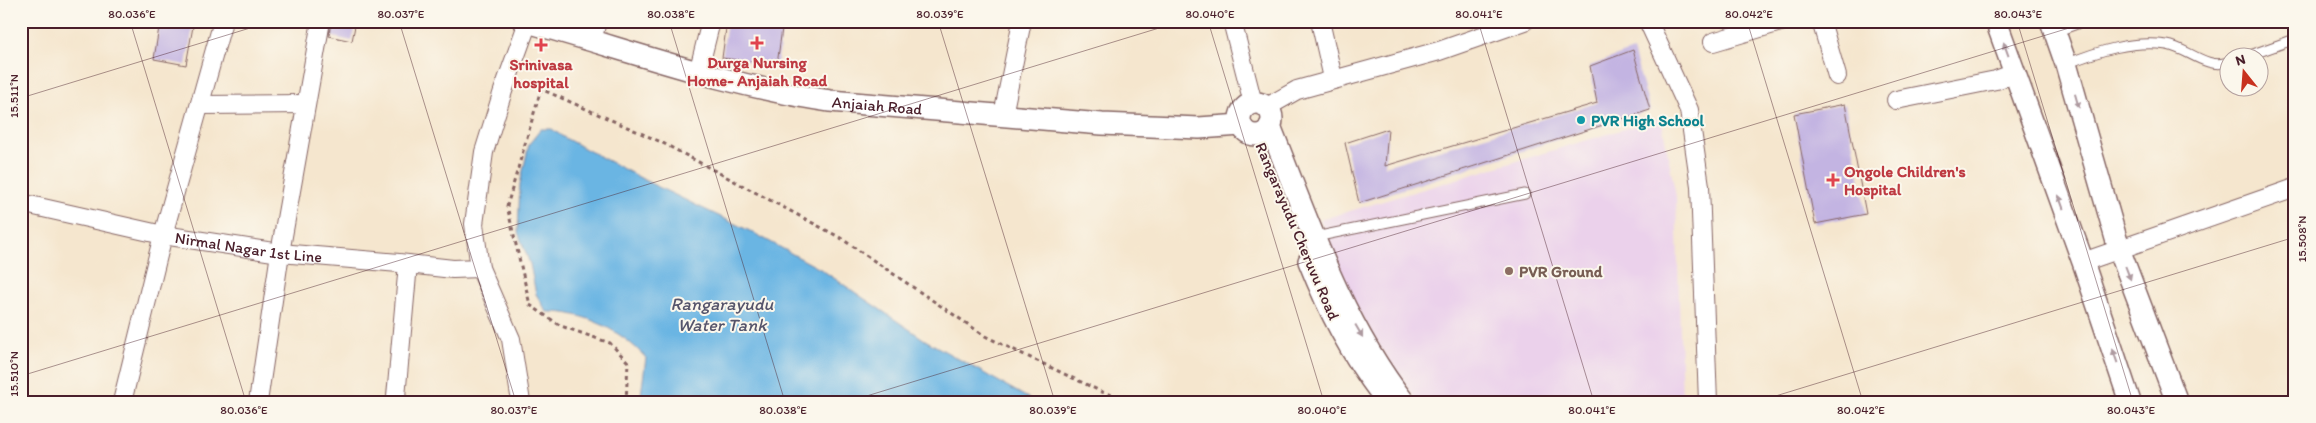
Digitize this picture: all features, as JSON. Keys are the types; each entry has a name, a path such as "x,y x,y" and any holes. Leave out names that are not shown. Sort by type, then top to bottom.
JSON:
{"street":[{"path":"122,402 163,235 223,21"},
{"path":"258,402 280,252 320,21"},
{"path":"698,73 711,21"},
{"path":"1003,115 1022,21"},
{"path":"1232,21 1258,119 1315,236 1348,313 1386,379 1404,402"},
{"path":"1320,21 1334,78"},
{"path":"1258,119 1297,90 1334,78 1439,51 1525,21"},
{"path":"1648,21 1689,110 1700,186 1708,402"},
{"path":"1713,42 1784,21"},
{"path":"1821,21 1837,76"},
{"path":"1996,21 2083,262 2130,402"},
{"path":"521,402 511,339 480,268 474,224 484,152 526,22"},
{"name":"Anjaiah Road","path":"526,22 594,31 698,73 798,96 830,101 1102,124 1218,127 1258,119"},
{"path":"2053,27 2066,64 2119,249 2177,402"},
{"path":"1896,100 1996,80 2015,72"},
{"path":"200,105 306,104"},
{"name":"Rangarayudu Cheruvu Road","path":"1258,119 1328,309 1352,353 1388,402"},
{"path":"2083,262 2295,188"},
{"name":"Nirmal Nagar 1st Line","path":"21,203 163,235 280,252 453,270 480,268"},
{"path":"399,402 396,396 408,264"}],"lane":[{"path":"2053,27 2085,21"},
{"path":"2268,49 2295,39"},
{"path":"2066,64 2092,54 2139,43 2169,45 2202,60 2218,61"},
{"path":"1315,236 1524,194"}],"path":[{"path":"626,402 628,362 610,343 561,326 530,305 506,206 541,89 661,142 839,237 985,336 1102,392 1137,402"}],"shaded area":[{"name":"PVR Ground","path":"1661,118 1676,197 1682,402 1418,402 1390,364 1346,290 1320,220"}],"water":[{"name":"Rangarayudu Water Tank","path":"541,129 552,129 563,137 652,184 752,232 822,270 925,340 1035,402 640,402 646,358 626,339 601,324 575,315 547,312 536,294 530,264 518,232 520,184 529,144"}],"building":[{"path":"160,21 194,21 186,65 154,59"},
{"path":"331,21 356,21 352,41 329,36"},
{"path":"727,21 783,21 777,65 722,58"},
{"name":"PVR High School","path":"1633,50 1650,110 1359,203 1345,143 1388,129 1385,166 1597,103 1590,66"},
{"path":"1845,104 1866,214 1815,224 1794,114"}],"place":[{"name":"Durga Nursing Home- Anjaiah Road","path":"757,43"},
{"name":"Srinivasa hospital","path":"541,45"},
{"name":"PVR High School","path":"1581,120"},
{"name":"Ongole Children's Hospital","path":"1833,180"},
{"name":"PVR Ground","path":"1509,271"}]}
